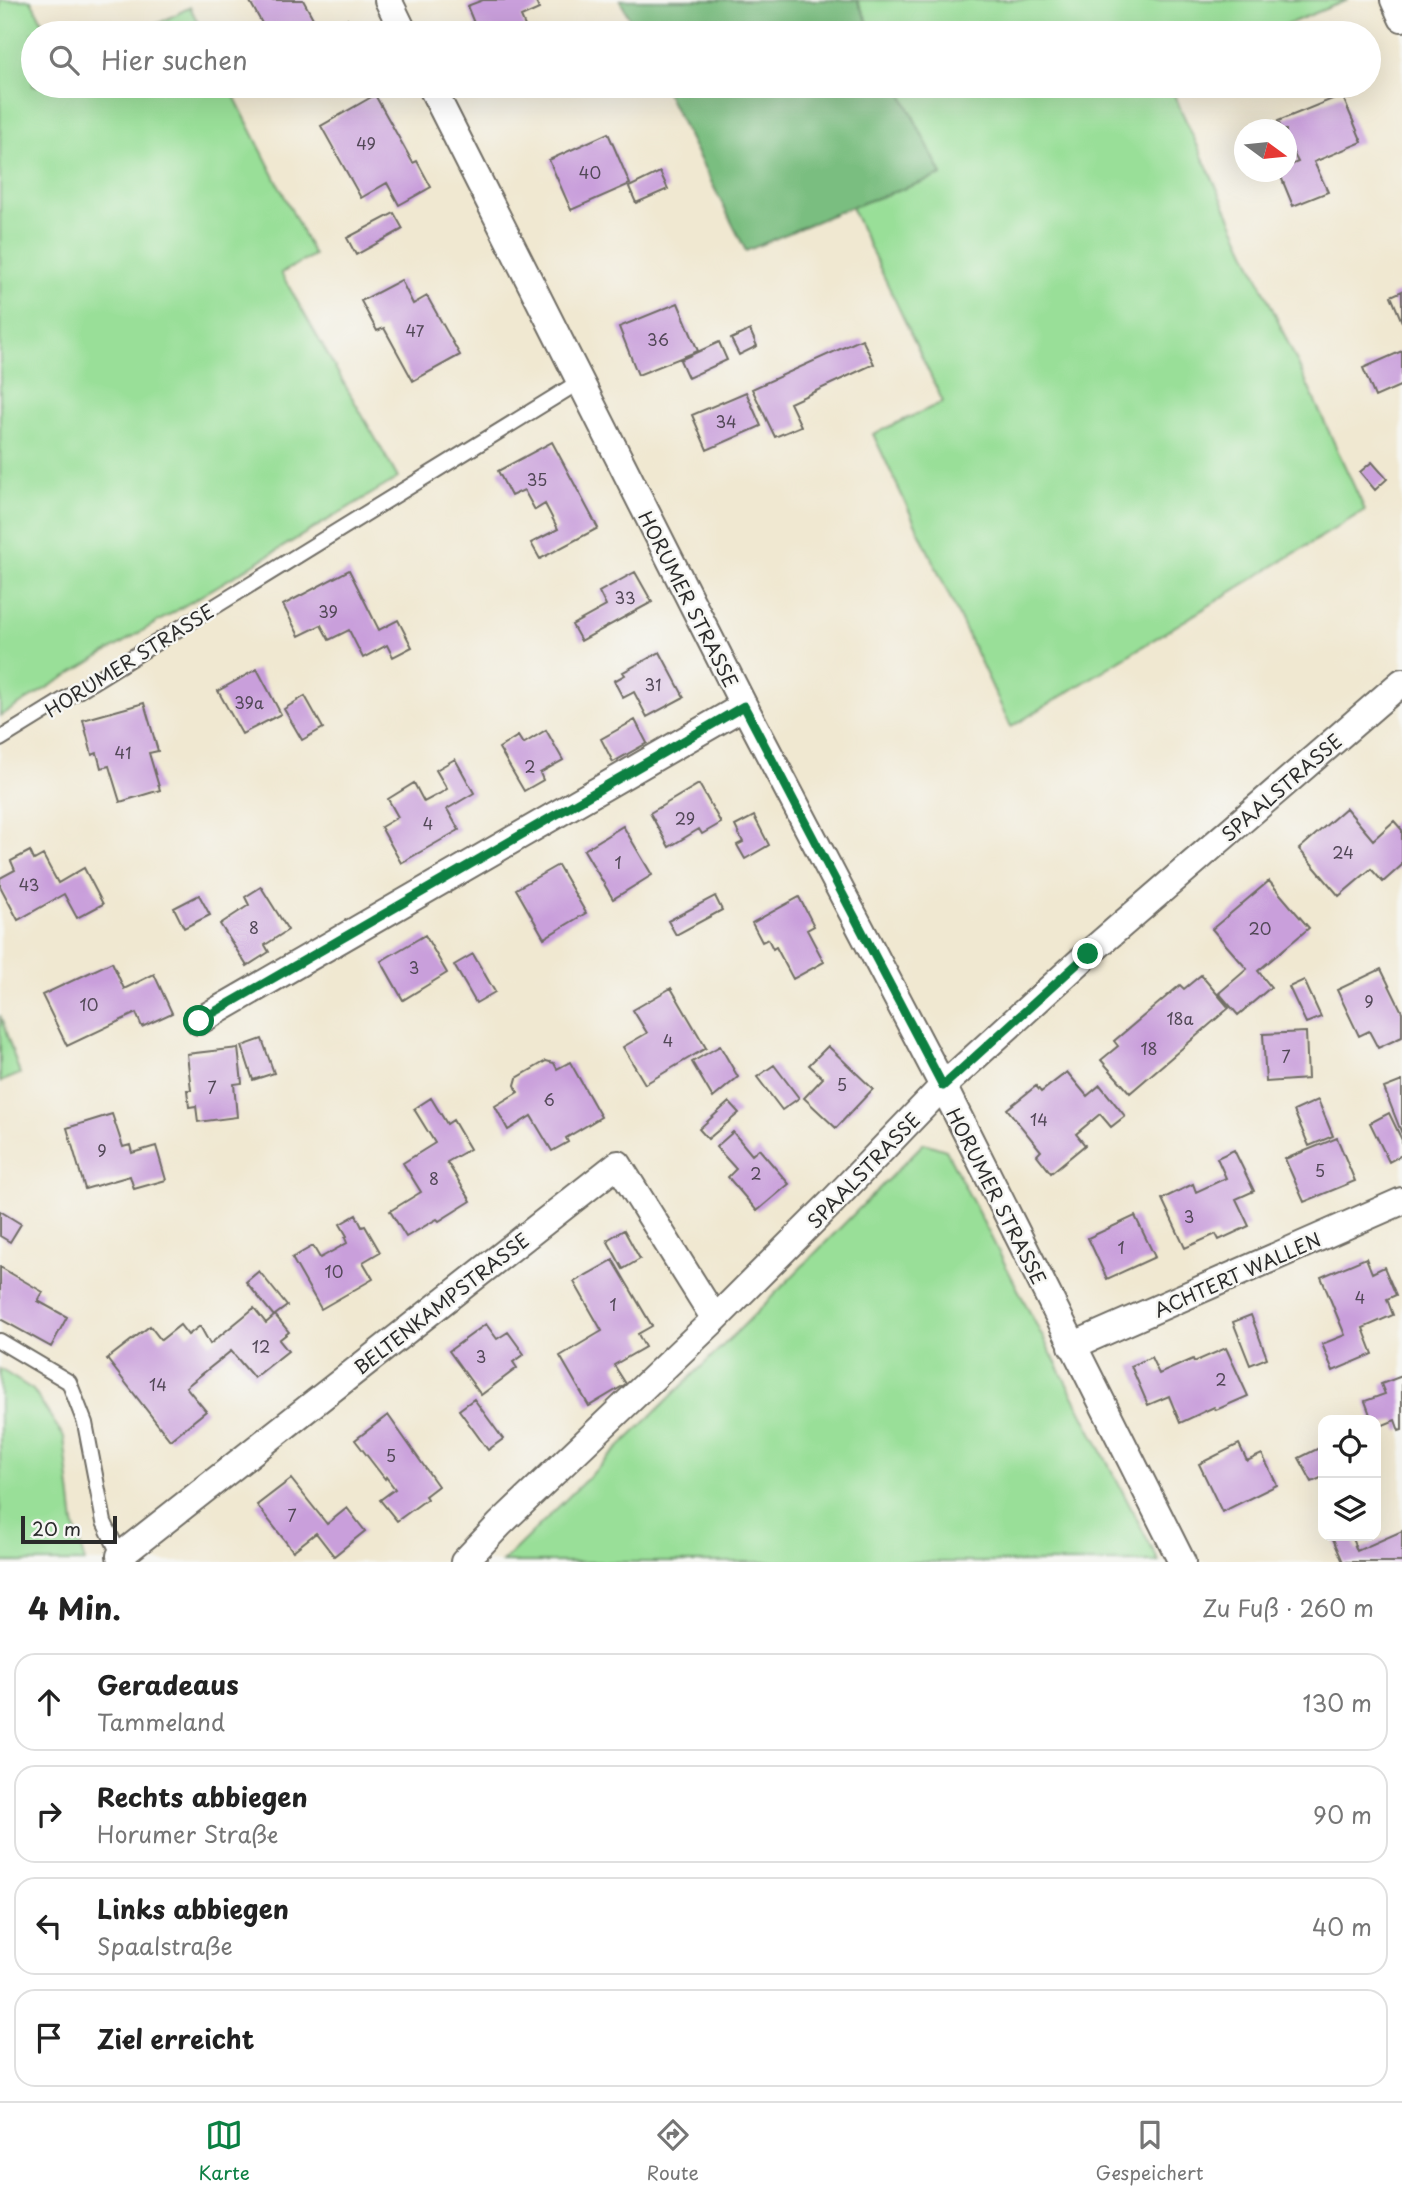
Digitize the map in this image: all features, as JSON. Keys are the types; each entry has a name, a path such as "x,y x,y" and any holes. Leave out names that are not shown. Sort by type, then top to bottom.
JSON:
{"street":[{"path":"388,0 398,21"},
{"path":"1394,0 1402,18"},
{"name":"HORUMER STRASSE","path":"437,98 744,706 943,1086 1182,1562"},
{"name":"SPAALSTRASSE","path":"464,1562 500,1524 715,1319 943,1086 1088,954 1402,682"},
{"path":"199,1021 744,706"},
{"name":"BELTENKAMPSTRASSE","path":"122,1559 618,1164 715,1319"},
{"name":"ACHTERT WALLEN","path":"1072,1346 1402,1201"}],"lane":[{"name":"HORUMER STRASSE","path":"0,739 579,382"},
{"name":"BELTENKAMPSTRASSE","path":"0,1341 69,1382 85,1423 104,1522 122,1559"}],"green space":[{"path":"0,0 31,0 42,21 21,21 21,98 235,98 314,255 281,273 398,478 0,716"},
{"path":"620,0 857,0 867,21 631,21"},
{"path":"857,0 1348,0 1295,21 867,21"},
{"path":"190,7 197,21 163,21"},
{"path":"669,98 904,98 942,175 843,210 746,251"},
{"path":"904,98 1176,98 1365,510 1011,727 873,434 943,402 851,207 942,175"},
{"path":"0,1015 20,1074 0,1082"},
{"path":"924,1143 946,1150 1159,1562 502,1562 746,1323"},
{"path":"0,1369 33,1390 64,1437 74,1524 85,1562 0,1562"}],"building":[{"path":"249,0 303,0 315,21 261,21"},
{"path":"483,0 535,0 539,9 521,17 523,21 473,21 467,6"},
{"path":"370,98 377,98 413,163 417,161 431,187 399,205 387,183 361,198 321,126"},
{"path":"1335,98 1343,98 1362,142 1314,162 1328,192 1293,206 1283,182 1297,182 1297,119 1283,119"},
{"path":"608,133 630,184 571,210 549,160"},
{"path":"660,172 668,189 636,203 629,187"},
{"path":"394,213 403,229 356,255 347,238"},
{"path":"401,280 413,304 427,296 460,355 413,381 384,328 377,331 361,301"},
{"path":"1402,291 1402,322 1391,296"},
{"path":"678,303 698,351 638,375 619,327"},
{"path":"750,330 757,346 739,355 731,339"},
{"path":"862,339 874,364 790,403 801,426 775,437 752,389"},
{"path":"719,342 727,360 688,378 680,360"},
{"path":"1402,351 1402,385 1375,397 1363,368"},
{"path":"746,392 761,426 707,450 692,415"},
{"path":"552,442 598,528 540,559 531,543 558,529 545,504 535,510 524,490 511,496 498,471"},
{"path":"1372,462 1387,479 1375,490 1360,472"},
{"path":"349,570 379,630 398,620 412,647 393,657 387,645 363,658 349,630 329,640 321,625 299,636 283,605"},
{"path":"635,572 652,602 581,641 572,625 606,606 599,592"},
{"path":"660,652 684,697 647,717 634,692 623,698 614,681 625,675 623,672"},
{"path":"257,669 281,714 242,734 218,691"},
{"path":"305,696 323,728 302,740 284,709"},
{"path":"144,703 158,751 149,753 160,790 120,802 109,766 101,768 97,753 92,755 83,720"},
{"path":"635,720 647,743 613,762 601,739"},
{"path":"546,730 563,760 540,773 543,780 524,791 499,748 518,736 523,744"},
{"path":"455,759 474,793 447,809 459,830 401,863 381,827 398,817 388,799 414,783 424,802 439,794 447,789 436,770"},
{"path":"699,784 721,823 702,834 699,829 669,847 650,813"},
{"path":"1346,808 1373,840 1394,821 1402,830 1402,865 1383,882 1371,869 1339,896 1299,849"},
{"path":"754,816 769,845 745,859 737,845 743,842 735,826"},
{"path":"623,826 652,875 613,899 584,850"},
{"path":"30,851 34,860 43,855 58,883 84,868 103,904 77,918 64,894 18,920 0,886 0,878 15,870 11,861"},
{"path":"558,865 586,913 544,938 516,889"},
{"path":"1269,881 1309,928 1258,971 1271,987 1238,1015 1219,993 1247,969 1212,929"},
{"path":"261,887 288,930 265,945 269,952 247,966 220,924 249,905 245,897"},
{"path":"199,895 210,915 184,928 174,908"},
{"path":"715,896 722,910 676,935 668,921"},
{"path":"799,897 814,926 807,930 824,962 793,979 776,947 773,949 768,939 762,942 752,923"},
{"path":"425,935 447,973 403,1000 381,961"},
{"path":"473,954 495,992 476,1003 454,965"},
{"path":"112,962 124,989 154,974 172,1013 142,1027 136,1013 67,1046 42,995"},
{"path":"1381,969 1402,1012 1402,1037 1378,1048 1369,1031 1359,1036 1337,990"},
{"path":"1201,975 1229,1008 1130,1093 1101,1060 1118,1046 1114,1041 1180,985 1184,989"},
{"path":"1304,980 1321,1017 1306,1023 1289,987"},
{"path":"671,988 706,1048 645,1084 623,1047 647,1033 633,1010"},
{"path":"1306,1032 1308,1079 1266,1082 1263,1034"},
{"path":"262,1039 274,1073 253,1080 242,1046"},
{"path":"720,1046 738,1077 713,1098 692,1062"},
{"path":"828,1046 873,1089 836,1128 804,1098 823,1078 809,1065"},
{"path":"238,1048 242,1083 234,1084 237,1117 198,1122 196,1106 189,1107 187,1090 191,1090 187,1054"},
{"path":"546,1061 554,1063 557,1069 570,1062 601,1117 566,1138 568,1142 552,1151 531,1116 508,1130 495,1106 518,1092 515,1085 517,1078"},
{"path":"774,1065 799,1098 782,1110 757,1077"},
{"path":"1067,1072 1087,1096 1100,1085 1125,1116 1111,1127 1100,1114 1076,1134 1085,1145 1051,1173 1037,1155 1041,1151 1007,1109 1036,1086 1041,1092"},
{"path":"1402,1081 1402,1134 1384,1088"},
{"path":"431,1098 447,1124 453,1120 470,1149 447,1162 471,1201 406,1237 390,1211 421,1192 403,1163 435,1143 414,1109"},
{"path":"1318,1100 1333,1136 1309,1146 1294,1111"},
{"path":"729,1102 739,1113 708,1139 699,1129"},
{"path":"1389,1113 1402,1140 1402,1155 1389,1162 1370,1123"},
{"path":"112,1114 123,1147 130,1145 132,1153 156,1146 166,1180 134,1189 130,1176 85,1189 67,1128"},
{"path":"733,1132 752,1155 759,1149 789,1184 757,1211 728,1177 736,1169 716,1147"},
{"path":"1337,1138 1355,1181 1304,1202 1285,1159"},
{"path":"1234,1150 1254,1191 1236,1199 1249,1226 1219,1240 1216,1234 1185,1248 1162,1199 1193,1184 1196,1192 1226,1178 1217,1158"},
{"path":"0,1211 21,1224 10,1242 0,1236"},
{"path":"356,1215 380,1252 363,1262 373,1279 321,1309 292,1258 313,1246 320,1258 347,1243 347,1236 340,1224"},
{"path":"1135,1216 1155,1257 1107,1279 1088,1238"},
{"path":"624,1230 640,1259 623,1269 607,1240"},
{"path":"1366,1258 1372,1273 1384,1267 1396,1295 1387,1299 1393,1315 1363,1328 1373,1354 1333,1371 1322,1344 1345,1335 1321,1277"},
{"path":"613,1260 652,1326 638,1334 645,1347 614,1365 626,1384 589,1406 560,1356 602,1331 574,1282"},
{"path":"0,1267 43,1292 38,1301 67,1317 51,1347 0,1319"},
{"path":"259,1271 287,1306 275,1315 289,1332 279,1340 288,1351 254,1378 231,1351 186,1387 206,1411 170,1440 107,1359 150,1326 161,1340 180,1325 188,1335 200,1326 210,1344 254,1308 266,1323 274,1316 246,1282"},
{"path":"1251,1315 1267,1358 1250,1365 1233,1322"},
{"path":"486,1324 497,1339 508,1332 524,1354 513,1362 517,1368 481,1395 449,1351"},
{"path":"1226,1348 1248,1396 1216,1410 1214,1407 1180,1423 1169,1396 1148,1405 1131,1366 1151,1357 1159,1374"},
{"path":"1402,1376 1402,1430 1399,1431 1395,1420 1381,1426 1381,1415 1370,1415 1365,1401 1385,1394 1381,1384"},
{"path":"474,1399 503,1439 488,1450 459,1410"},
{"path":"388,1415 438,1486 425,1496 427,1499 397,1521 380,1500 395,1489 355,1440"},
{"path":"1239,1444 1247,1461 1262,1454 1277,1485 1222,1512 1199,1464"},
{"path":"1318,1448 1318,1479 1312,1482 1299,1458"},
{"path":"291,1479 327,1524 347,1508 365,1531 334,1556 316,1533 293,1551 257,1505"},
{"path":"1402,1531 1402,1562 1343,1562 1334,1541 1353,1541 1357,1551"}],"route":[{"path":"199,1021 744,706 943,1086 1088,954"}]}
